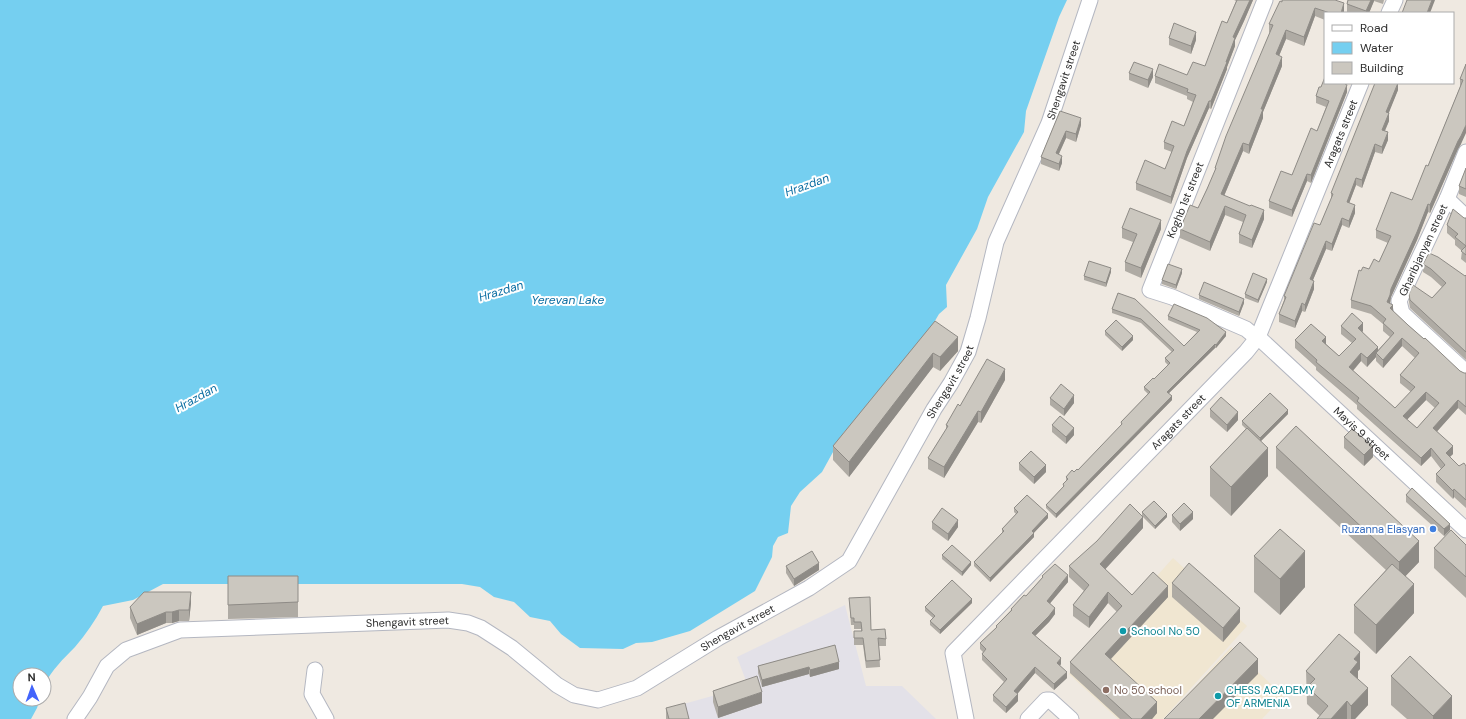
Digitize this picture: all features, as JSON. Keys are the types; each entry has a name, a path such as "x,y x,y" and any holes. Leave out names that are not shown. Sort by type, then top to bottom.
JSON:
{"street":[{"name":"Shengavit street","path":"75,719 90,697 107,666 126,650 180,630 392,622 448,620 468,623 481,628 512,648 557,684 574,695 598,700 637,688 718,638 809,588 849,561 934,409 951,383 968,352 978,318 996,242 1050,124 1090,0"},
{"name":"Koghb 1st street","path":"1258,337 1246,329 1172,297 1150,290 1265,0"},
{"path":"1390,12 1395,0"},
{"name":"Aragats street","path":"966,719 953,653 1201,398 1258,337 1361,84"},
{"name":"Gharibjanyan street","path":"1466,152 1447,199 1399,301 1402,312 1466,372"},
{"path":"1447,199 1466,217"},
{"name":"Mayis 9 street","path":"1258,337 1466,530"},
{"path":"315,670 312,694 326,719"},
{"path":"1028,719 1046,700 1050,700 1071,719"}],"shaded area":[{"path":"1173,558 1247,626 1163,719 1118,719 1069,674"},
{"path":"845,605 866,686 902,686 936,719 686,719 680,705 748,686 737,657"},
{"path":"1231,647 1284,696 1262,719 1166,719"}],"water":[{"name":"Yerevan Lake","path":"0,0 1067,0 1059,17 1026,111 1024,132 988,197 977,229 946,285 947,307 939,314 922,343 860,416 844,432 822,472 800,492 791,506 788,533 778,537 773,546 772,557 755,591 690,631 652,642 636,643 623,649 580,648 561,634 550,621 530,617 514,602 494,597 480,587 462,584 163,584 133,600 103,606 83,637 52,673 52,667 12,667 12,707 37,707 31,719 0,719"}],"building":[{"path":"1237,0 1250,0 1233,37 1235,38 1227,62 1211,101 1209,101 1187,151 1171,197 1136,183 1145,160 1165,169 1174,146 1164,142 1172,121 1184,126 1196,95 1187,92 1188,89 1155,76 1159,64 1187,75 1193,62 1205,66 1222,21 1227,23"},
{"path":"1282,0 1335,0 1344,3 1341,12 1327,12 1315,8 1304,37 1286,30 1276,54 1282,57 1261,109 1263,109 1249,145 1243,143 1221,194 1264,210 1252,240 1239,234 1246,215 1225,206 1210,242 1180,229 1190,205 1198,208 1207,189 1216,168 1226,136 1273,25 1269,24 1280,1 1282,2"},
{"path":"1348,0 1371,0 1366,11 1347,4"},
{"path":"1407,0 1432,0 1427,12 1402,12"},
{"path":"1174,23 1196,32 1191,46 1169,38"},
{"path":"1134,62 1153,69 1148,80 1129,73"},
{"path":"1466,64 1466,125 1430,205 1428,204 1391,289 1387,302 1393,305 1390,308 1408,325 1424,339 1425,338 1460,371 1466,373 1466,407 1458,400 1433,428 1453,446 1446,453 1459,466 1464,463 1466,466 1466,500 1454,489 1453,491 1436,474 1445,465 1431,448 1421,458 1357,401 1359,398 1316,362 1317,360 1295,340 1311,324 1326,337 1322,341 1339,356 1356,339 1341,326 1352,313 1363,323 1358,328 1378,347 1367,358 1361,353 1349,367 1395,408 1415,387 1400,375 1419,353 1402,338 1383,360 1376,353 1394,333 1383,323 1386,319 1371,306 1351,300 1359,270 1361,271 1363,267 1369,269 1374,259 1379,262 1391,236 1376,230 1391,192 1412,200 1426,165 1428,166 1463,80 1460,79","holes":["1426,392 1439,403 1417,428 1403,416"]},
{"path":"1324,80 1324,84 1347,85 1311,175 1307,174 1292,210 1269,201 1281,171 1292,175 1311,128 1317,131 1329,101 1316,96 1319,87 1321,87"},
{"path":"1375,84 1398,84 1386,112 1389,113 1382,130 1388,132 1382,147 1375,144 1362,180 1356,178 1347,202 1355,205 1349,221 1342,218 1332,244 1326,241 1310,279 1314,281 1305,305 1302,303 1295,321 1279,314 1286,297 1284,296 1314,223 1320,225 1333,194 1331,193"},
{"path":"1060,111 1081,118 1076,134 1066,131 1056,153 1062,156 1059,164 1041,157"},
{"path":"1466,168 1466,189 1459,186"},
{"path":"1130,208 1161,220 1141,268 1125,262 1137,234 1122,228"},
{"path":"1453,209 1466,218 1466,246 1455,237 1458,234 1447,225"},
{"path":"1466,246 1466,255 1461,251"},
{"path":"1429,253 1438,257 1465,276 1466,275 1466,352 1410,300 1409,294 1413,285 1432,298 1446,283 1431,269 1423,264"},
{"path":"1089,261 1111,268 1106,283 1084,276"},
{"path":"1168,264 1182,269 1176,285 1162,280"},
{"path":"1253,273 1267,279 1258,300 1245,294"},
{"path":"1204,282 1244,299 1239,312 1199,295"},
{"path":"1118,293 1135,299 1184,346 1200,330 1168,316 1174,304 1207,318 1226,332 1216,345 1215,344 1167,392 1172,396 1056,514 1046,505 1064,486 1063,484 1068,479 1066,477 1072,470 1074,472 1077,469 1078,470 1150,392 1144,387 1170,363 1165,358 1174,350 1141,319 1112,309"},
{"path":"1116,320 1133,336 1122,347 1105,331"},
{"path":"935,321 958,337 940,357 933,353 849,462 833,446"},
{"path":"987,359 1005,369 981,412 978,411 944,467 928,458 948,426 946,425 958,404 960,406"},
{"path":"1061,384 1074,395 1064,409 1050,398"},
{"path":"1270,393 1288,410 1260,438 1242,421"},
{"path":"1221,397 1238,412 1227,425 1210,409"},
{"path":"1060,416 1074,428 1066,437 1052,425"},
{"path":"1296,426 1419,541 1399,562 1276,447"},
{"path":"1247,428 1268,448 1231,487 1210,467"},
{"path":"1352,429 1373,446 1364,455 1344,437"},
{"path":"1031,451 1046,465 1034,477 1019,463"},
{"path":"1412,488 1450,524 1444,529 1406,495"},
{"path":"1027,495 1048,514 1032,531 1034,533 990,578 974,562 1004,531 1002,529 1018,512 1014,508"},
{"path":"1154,501 1167,514 1155,526 1142,512"},
{"path":"1184,503 1193,512 1180,524 1172,515"},
{"path":"1130,504 1143,517 1100,564 1132,595 1153,572 1168,586 1105,654 1157,702 1141,719 1132,719 1070,662 1122,606 1108,592 1089,617 1073,605 1089,585 1069,566 1097,541"},
{"path":"942,508 958,520 948,534 932,522"},
{"path":"1280,529 1305,551 1280,579 1254,556"},
{"path":"1451,530 1466,545 1466,577 1434,548"},
{"path":"952,545 971,562 962,572 942,555"},
{"path":"812,551 819,563 794,579 786,566"},
{"path":"1189,563 1240,608 1223,628 1172,583"},
{"path":"1055,564 1068,575 1047,601 1055,608 1032,633 1061,658 1057,663 1067,672 1054,684 1035,667 1014,691 1018,694 1006,707 993,695 1007,679 982,654 986,649 980,643 997,627 996,626 1012,610 1011,609 1024,595 1026,596 1043,577 1042,576"},
{"path":"1392,564 1414,584 1376,625 1354,605"},
{"path":"228,576 298,576 298,602 228,605"},
{"path":"952,580 972,599 940,630 930,621 935,616 925,607"},
{"path":"144,592 191,592 189,610 166,612 137,624 130,607"},
{"path":"870,597 871,630 885,629 886,639 878,638 880,660 866,661 863,638 854,638 854,631 862,631 861,622 854,622 854,618 851,618 849,598"},
{"path":"1339,634 1360,652 1354,659 1358,662 1350,672 1368,688 1351,706 1347,701 1331,719 1317,719 1328,706 1307,687 1315,679 1306,671"},
{"path":"1240,642 1258,659 1199,719 1164,719"},
{"path":"835,645 839,662 810,670 809,667 762,680 758,666"},
{"path":"1410,656 1452,696 1433,716 1391,676"},
{"path":"757,676 762,692 718,707 713,691"},
{"path":"685,703 689,719 669,719 666,708"}],"place":[{"name":"Ruzanna Elasyan","path":"1433,529"},
{"name":"School No 50","path":"1123,631"},
{"name":"No 50 school","path":"1106,690"},
{"name":"CHESS ACADEMY OF ARMENIA","path":"1218,696"}],"water label":[{"name":"Hrazdan","path":"807,185"},
{"name":"Hrazdan","path":"501,291"},
{"name":"Hrazdan","path":"196,398"}]}
